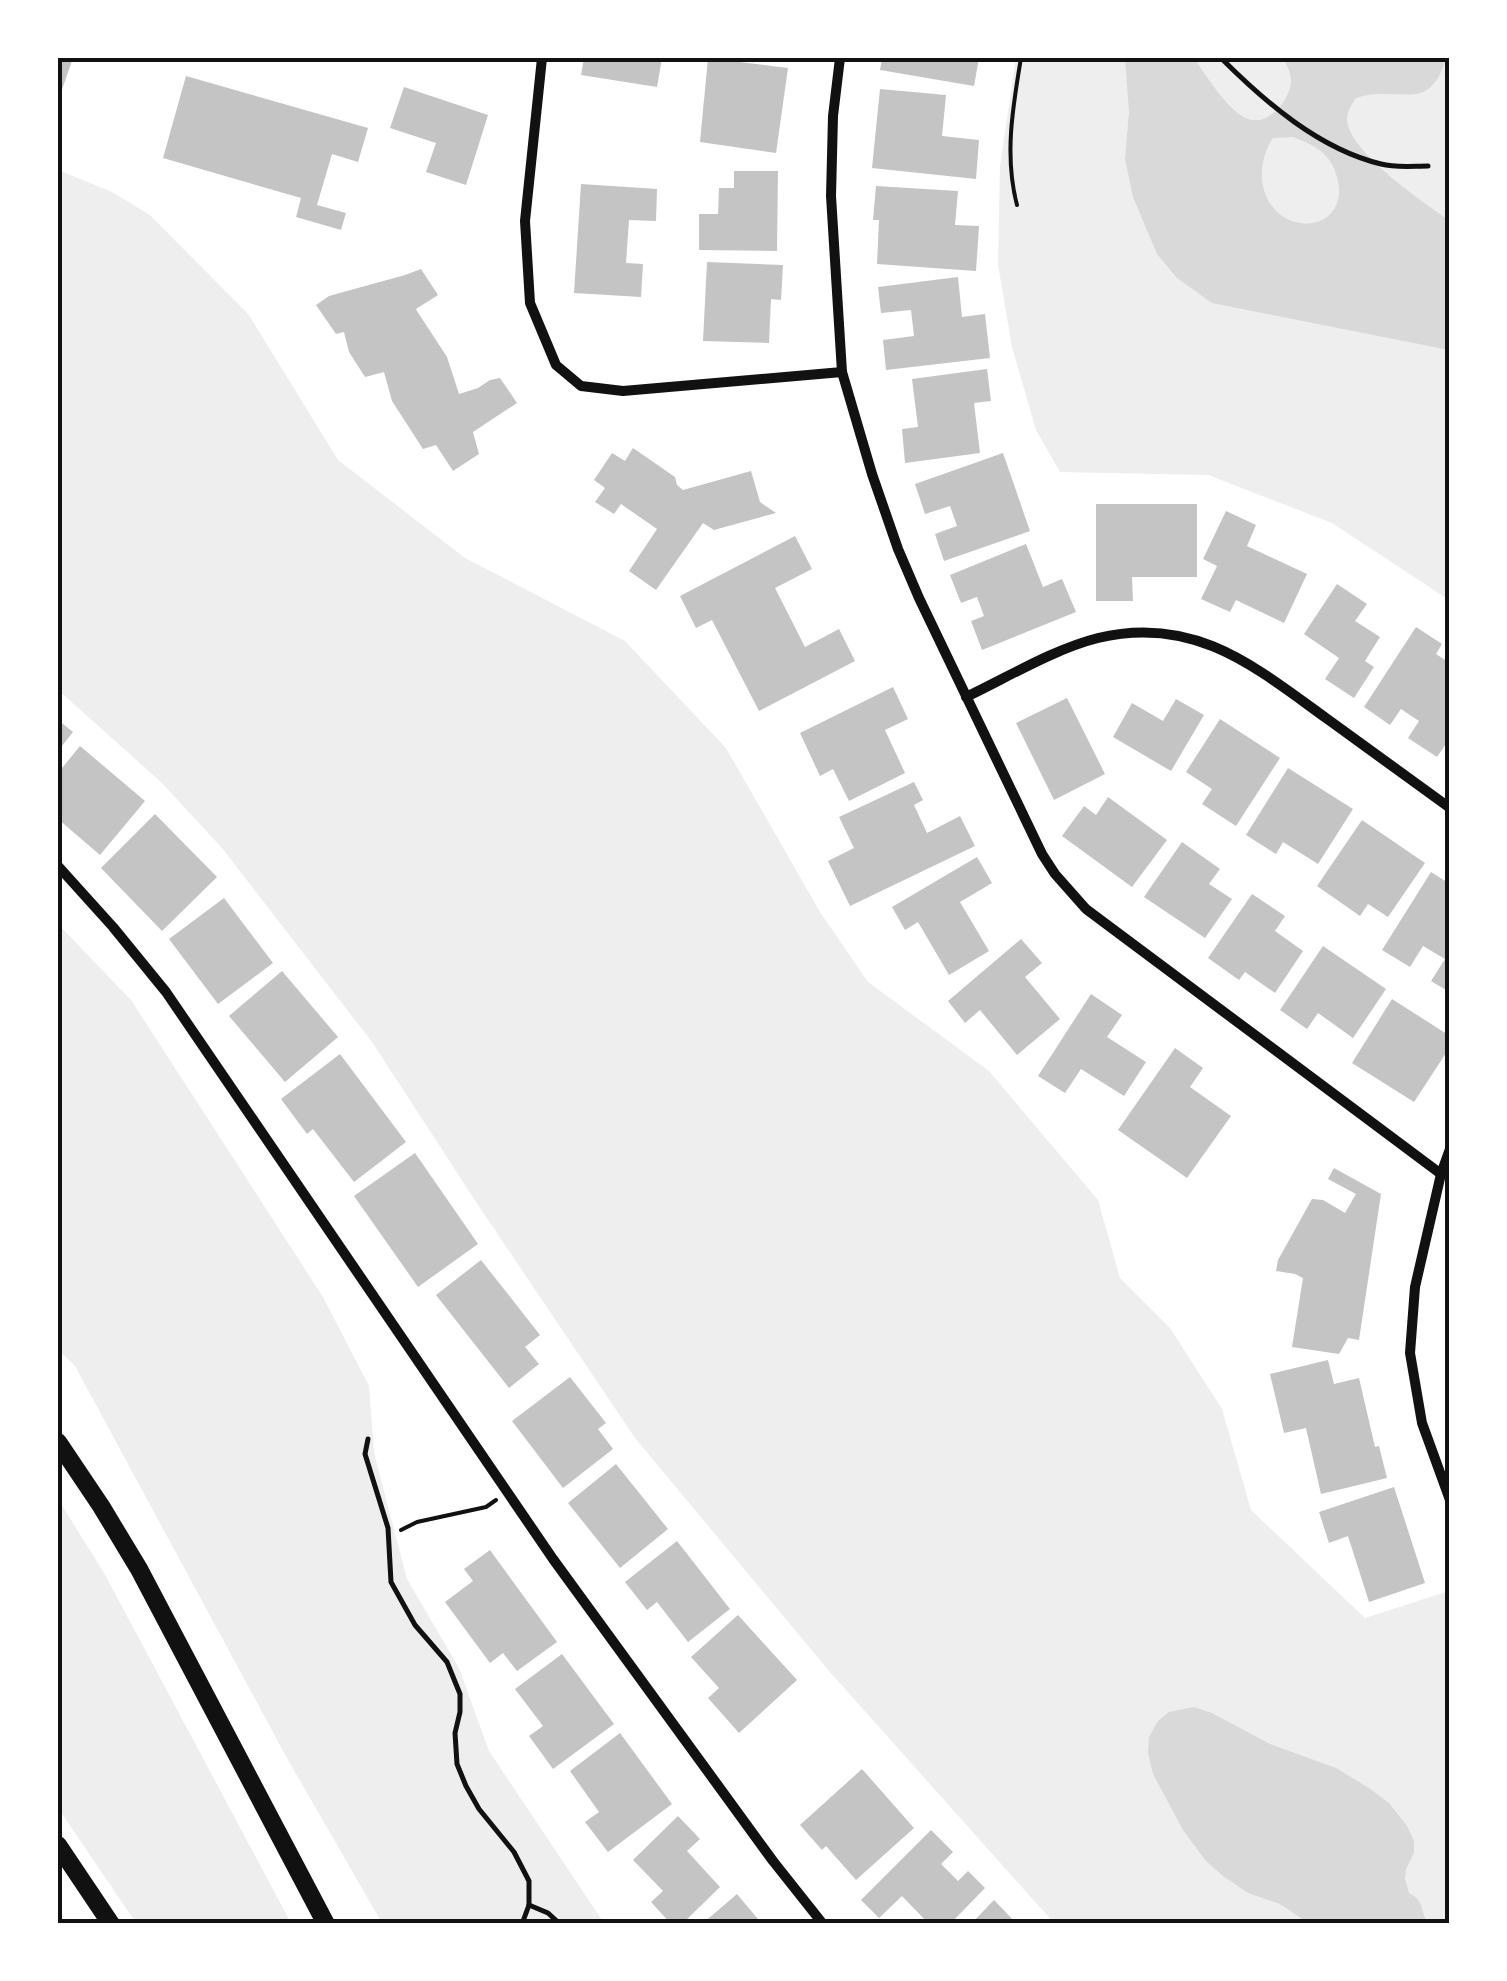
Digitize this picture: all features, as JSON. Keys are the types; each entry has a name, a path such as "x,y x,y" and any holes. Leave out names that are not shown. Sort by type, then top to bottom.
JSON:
{"main road":[{"path":"58,1442 139,1570 326,1924"},
{"path":"58,1845 110,1924"}],"street":[{"path":"542,58 525,221 530,303 556,365 580,386 624,391 842,372"},
{"path":"840,58 830,196 842,372 898,550 1042,854 1069,892 1102,922 1441,1174"},
{"path":"966,697 1077,644 1100,638 1147,632 1194,639 1258,669 1450,808"},
{"path":"58,866 166,992 553,1559 823,1924"},
{"path":"1450,1149 1415,1287 1410,1353 1422,1423 1450,1500"}],"lane":[{"path":"1221,58 1291,119 1346,152 1386,166 1428,166"},
{"path":"368,1438 365,1454 388,1537 391,1582 415,1625 447,1662 460,1694 454,1732 458,1764 479,1809 514,1852 529,1881 522,1924"},
{"path":"528,1905 548,1913 560,1924"}],"path":[{"path":"1016,205 1008,158 1022,58"},
{"path":"388,1537 417,1522 486,1506 508,1492"}],"shaded area":[{"path":"1016,58 1449,58 1449,600 1332,523 1208,475 1060,472 1036,430 1012,347 998,265 1000,166"},
{"path":"1125,58 1194,58 1228,104 1244,117 1259,120 1273,113 1288,93 1291,76 1282,58 1446,58 1431,87 1421,93 1356,98 1347,120 1360,147 1374,161 1449,220 1449,350 1212,303 1177,278 1157,254 1133,197 1125,159 1129,112","holes":["1293,137 1326,156 1337,177 1339,195 1334,209 1324,219 1312,223 1284,217 1272,206 1264,190 1263,163 1273,138"]},
{"path":"58,170 112,192 150,215 249,315 338,460 465,558 625,641 726,748 820,912 868,982 989,1071 1098,1200 1120,1278 1170,1328 1222,1409 1251,1510 1365,1618 1449,1591 1449,1923 1054,1923 829,1671 635,1438 372,1042 222,848 161,782 58,690"},
{"path":"58,924 131,1000 323,1297 369,1386 374,1453 407,1579 459,1668 489,1751 604,1923 382,1923 288,1760 75,1366 58,1349"},
{"path":"58,1499 104,1573 291,1923 136,1923 58,1808"},
{"path":"1194,1707 1270,1744 1336,1768 1389,1803 1414,1841 1405,1879 1428,1923 1308,1923 1280,1904 1248,1893 1205,1860 1183,1830 1153,1774 1148,1753 1149,1737 1158,1721 1169,1712"}],"building":[{"path":"58,58 73,58 58,101"},
{"path":"584,58 662,58 657,87 581,75"},
{"path":"708,58 788,68 776,153 700,142"},
{"path":"882,58 979,58 974,86 880,70"},
{"path":"186,76 368,128 358,162 332,154 317,205 346,213 341,230 296,217 301,198 163,158"},
{"path":"404,87 488,115 466,185 426,172 436,143 390,128"},
{"path":"880,89 946,95 942,136 979,140 976,179 872,168"},
{"path":"734,171 778,171 777,251 699,250 699,214 718,214 719,188 734,188"},
{"path":"581,184 657,189 656,221 629,220 626,263 643,264 641,297 574,293"},
{"path":"876,186 958,191 955,225 979,226 976,271 877,264 879,220 873,220"},
{"path":"707,262 783,265 781,300 771,299 769,343 703,341"},
{"path":"421,269 438,295 416,309 447,357 459,394 500,378 517,403 473,432 479,454 453,471 436,445 423,449 392,401 384,372 365,377 349,352 344,332 336,334 316,305 329,296"},
{"path":"958,277 962,317 985,314 990,358 886,370 883,340 914,336 911,310 881,313 878,287"},
{"path":"987,369 991,401 974,403 980,453 905,463 902,429 918,427 912,379"},
{"path":"633,448 675,477 683,490 751,471 760,502 776,513 714,530 703,523 656,590 629,571 657,529 621,504 614,514 595,502 605,488 594,480 612,453 625,461"},
{"path":"1003,453 1030,531 944,561 935,534 957,526 950,506 925,514 915,484"},
{"path":"1096,504 1197,504 1197,577 1132,577 1133,601 1096,601"},
{"path":"1226,511 1256,525 1247,546 1307,574 1284,623 1236,600 1230,612 1201,599 1217,566 1203,559"},
{"path":"795,536 812,569 775,588 805,647 839,629 855,661 759,711 712,620 696,628 680,596"},
{"path":"1026,544 1043,587 1062,579 1076,612 982,650 971,621 984,616 977,597 961,603 950,575"},
{"path":"1337,584 1367,604 1355,621 1380,637 1365,661 1374,667 1354,698 1325,679 1339,658 1304,634"},
{"path":"1416,627 1442,644 1436,654 1450,663 1450,738 1437,757 1408,738 1419,721 1401,709 1390,725 1364,707"},
{"path":"893,687 908,719 885,730 905,773 849,801 833,769 820,776 800,733"},
{"path":"1067,698 1105,774 1054,800 1016,723"},
{"path":"1176,699 1204,715 1171,771 1113,737 1132,703 1163,721"},
{"path":"1220,719 1280,758 1236,826 1202,804 1212,789 1186,772"},
{"path":"58,720 73,732 58,751"},
{"path":"80,746 145,801 100,855 58,819 58,773"},
{"path":"1288,768 1353,809 1318,864 1283,842 1276,854 1246,835"},
{"path":"914,782 923,800 914,805 927,833 960,816 975,846 850,906 828,861 854,848 839,817"},
{"path":"1108,797 1167,840 1132,887 1062,836 1084,806 1096,815"},
{"path":"155,814 217,877 162,931 101,868"},
{"path":"1362,820 1425,863 1388,917 1368,904 1360,916 1317,886"},
{"path":"1182,842 1220,869 1209,884 1232,899 1205,938 1144,897"},
{"path":"977,857 992,883 960,902 989,951 949,975 918,922 905,930 892,907"},
{"path":"1431,872 1450,884 1450,985 1446,990 1431,981 1445,959 1423,946 1410,967 1382,950"},
{"path":"1252,894 1285,916 1275,931 1303,951 1275,993 1245,972 1239,980 1208,958"},
{"path":"224,898 273,963 218,1004 169,939"},
{"path":"1021,939 1042,963 1025,977 1060,1019 1017,1055 980,1010 965,1023 948,1001"},
{"path":"1323,946 1386,989 1353,1038 1318,1013 1307,1029 1280,1010"},
{"path":"282,971 338,1037 285,1082 229,1016"},
{"path":"1091,994 1122,1015 1107,1037 1146,1062 1124,1096 1081,1069 1065,1093 1038,1076"},
{"path":"1392,999 1450,1036 1450,1047 1414,1102 1352,1063"},
{"path":"1175,1048 1203,1068 1190,1087 1231,1116 1187,1178 1118,1130"},
{"path":"340,1054 406,1142 354,1182 313,1129 307,1134 281,1099"},
{"path":"415,1153 478,1244 418,1287 354,1196"},
{"path":"1334,1168 1381,1194 1359,1340 1348,1338 1339,1354 1292,1347 1303,1278 1276,1271 1278,1260 1312,1199 1323,1200 1345,1213 1356,1194 1328,1179"},
{"path":"481,1260 540,1335 525,1347 539,1364 509,1388 436,1295"},
{"path":"1328,1360 1334,1384 1359,1378 1375,1447 1379,1446 1387,1478 1321,1494 1306,1428 1284,1433 1270,1374"},
{"path":"570,1377 606,1423 598,1429 613,1449 563,1488 512,1421"},
{"path":"616,1464 668,1529 620,1568 568,1503"},
{"path":"1394,1487 1425,1583 1369,1602 1348,1536 1329,1543 1319,1512"},
{"path":"677,1541 730,1609 688,1642 657,1602 647,1610 625,1582"},
{"path":"490,1550 557,1642 517,1671 503,1653 490,1663 445,1602 473,1581 464,1569"},
{"path":"738,1615 797,1680 739,1733 708,1698 719,1688 691,1657"},
{"path":"562,1654 614,1724 553,1769 529,1736 543,1726 515,1689"},
{"path":"620,1733 672,1804 608,1852 585,1822 599,1812 570,1771"},
{"path":"862,1769 914,1828 856,1880 826,1846 822,1850 800,1825"},
{"path":"678,1816 700,1839 687,1851 720,1887 682,1924 671,1924 651,1902 663,1891 633,1860"},
{"path":"931,1830 953,1852 941,1864 958,1881 968,1871 985,1888 950,1924 929,1924 902,1896 879,1918 861,1900"},
{"path":"737,1894 762,1924 702,1924"},
{"path":"994,1900 1017,1924 971,1924"}]}
